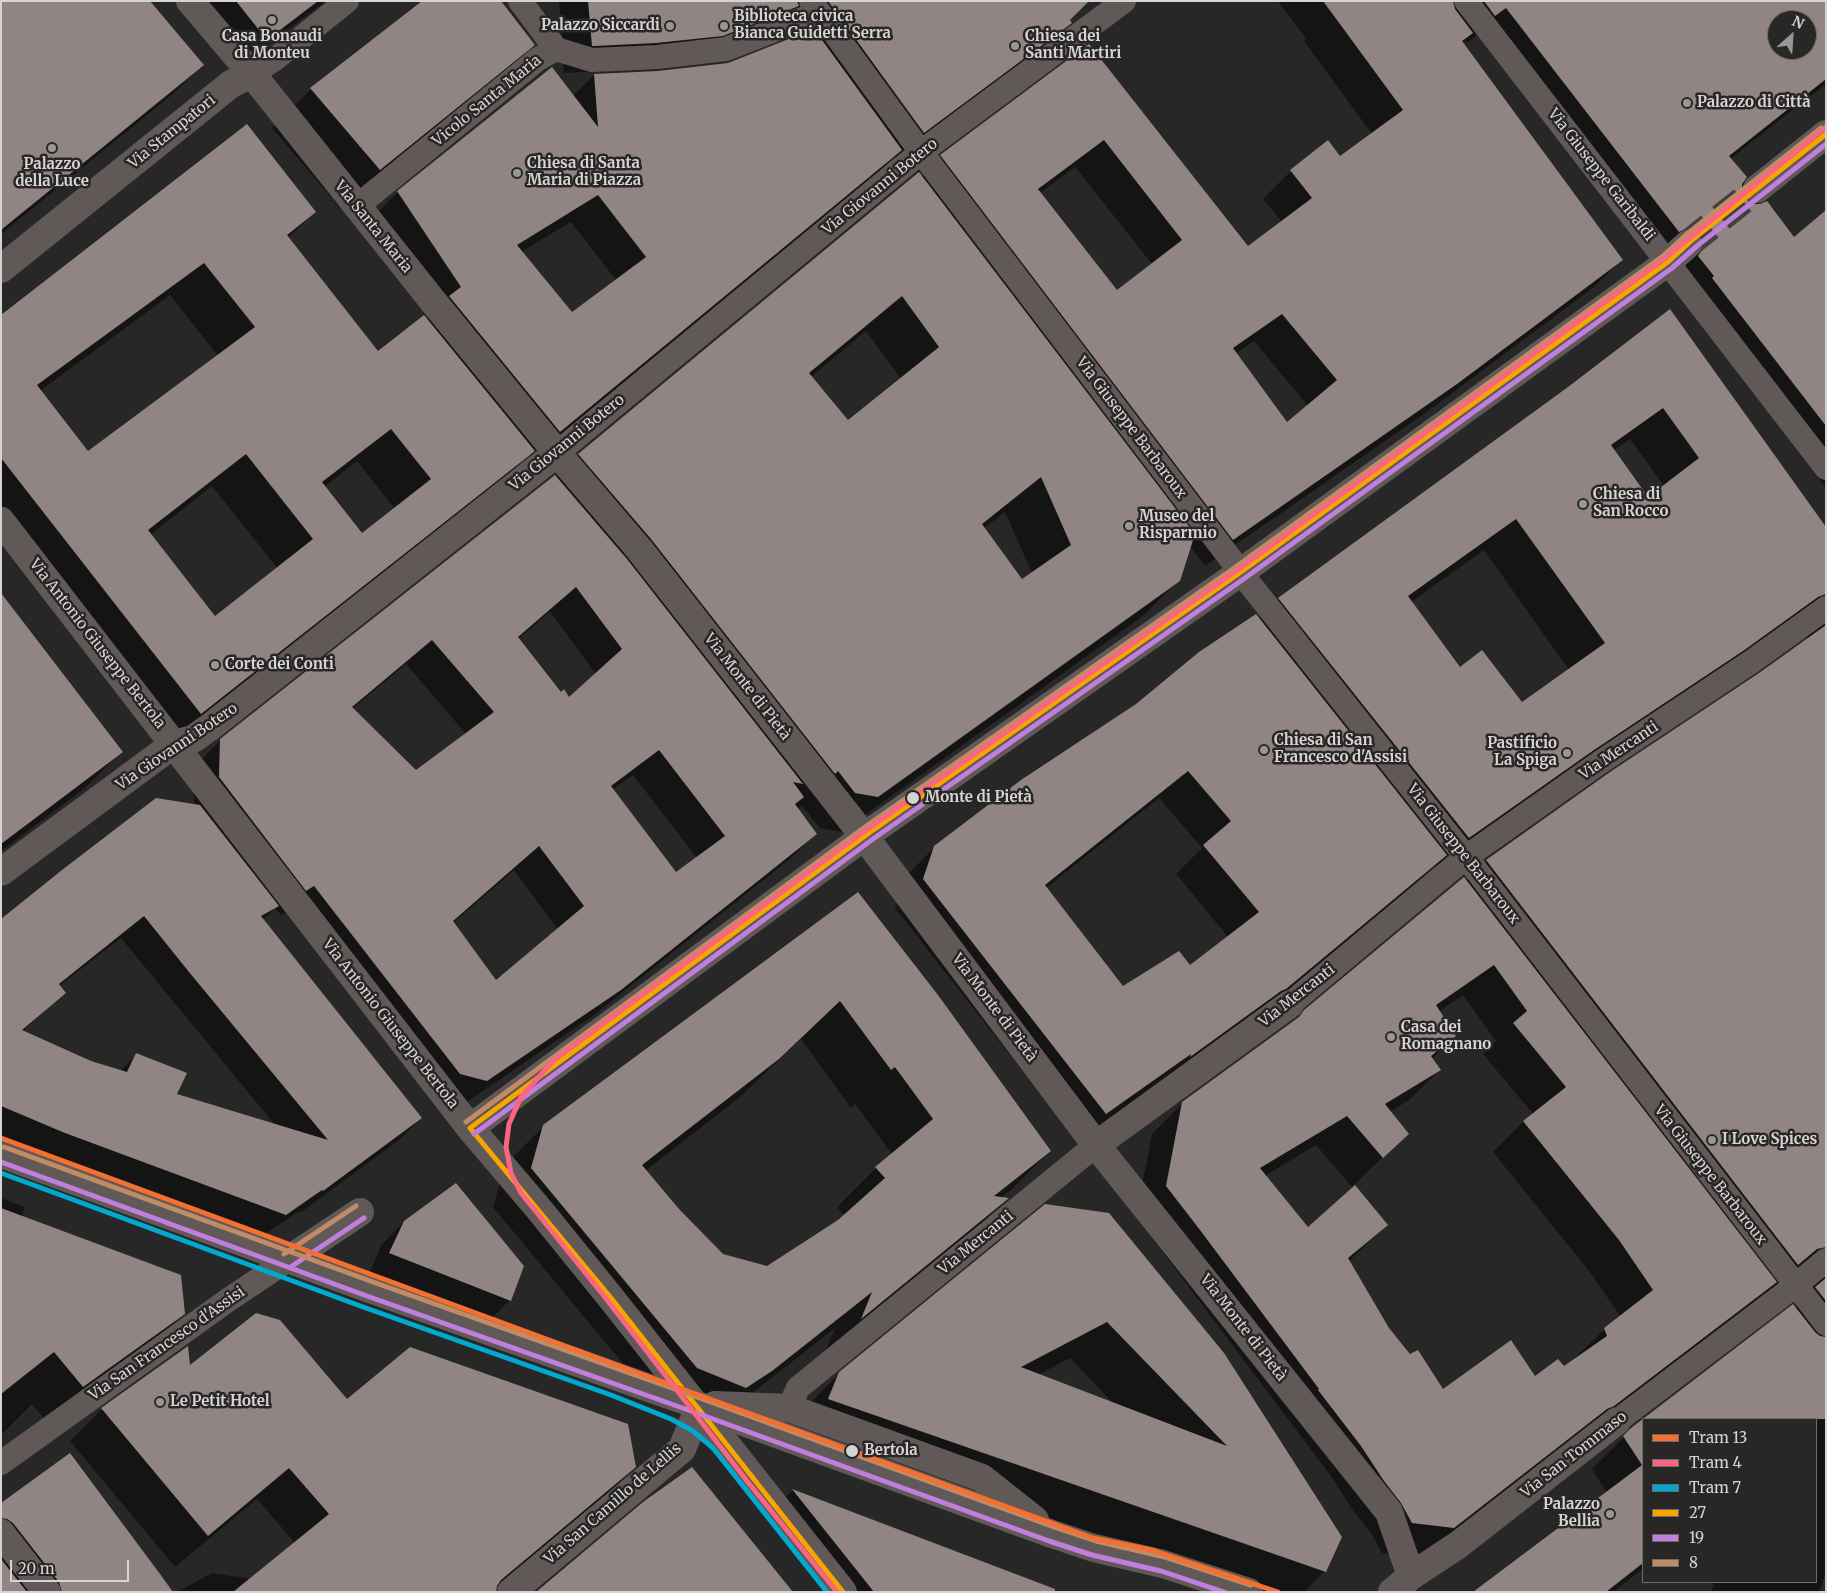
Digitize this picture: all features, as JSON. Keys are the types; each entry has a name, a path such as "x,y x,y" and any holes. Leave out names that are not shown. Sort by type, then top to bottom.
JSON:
{"street":[{"name":"Via Santa Maria","path":"190,1 252,74 356,207 557,453"},
{"name":"Via Stampatori","path":"1,269 231,84 252,74 275,59 347,1"},
{"path":"520,1 556,49"},
{"name":"Via Giovanni Botero","path":"1,872 174,744 193,739 210,727 557,453 922,152 1124,1"},
{"name":"Via Giuseppe Garibaldi","path":"1466,1 1826,468"},
{"name":"Vicolo Santa Maria","path":"356,207 538,59 556,49 592,60 657,57 726,49 808,17 815,6"},
{"name":"Via Giuseppe Barbaroux","path":"815,6 922,152 1241,572 1466,857 1826,1324"},
{"path":"1757,190 1826,134"},
{"path":"470,1128 865,836 1241,572 1668,262 1688,244"},
{"name":"Via Monte di Pietà","path":"557,453 639,549 865,836 1096,1145 1389,1512 1402,1584"},
{"name":"Via Antonio Giuseppe Bertola","path":"1,521 470,1128 538,1208 843,1592"},
{"name":"Via Mercanti","path":"789,1408 798,1388 1096,1145 1290,1004 1466,857 1602,761 1751,662 1826,608"},
{"path":"1,1154 288,1260 694,1404 1052,1534 1094,1548 1162,1564 1249,1592"},
{"name":"Via San Francesco d'Assisi","path":"1,1462 228,1300 360,1212"},
{"name":"Via San Tommaso","path":"1402,1584 1458,1545 1617,1421 1796,1286 1826,1260"},
{"path":"694,1404 789,1408 982,1478 1052,1534"},
{"name":"Via San Camillo de Lellis","path":"511,1592 682,1448 695,1416 694,1404"},
{"path":"1,1533 47,1592"}],"building":[{"name":"Palazzo della Luce","path":"1,1 150,1 204,65 1,230"},
{"name":"Casa Bonaudi di Monteu","path":"236,1 318,1 267,40"},
{"path":"422,1 501,1 535,45 380,170 310,88"},
{"name":"Palazzo Siccardi","path":"588,1 797,1 799,6 723,36 656,43 592,46"},
{"path":"828,1 1089,1 1070,20 1072,23 924,133"},
{"path":"1323,1 1453,1 1455,9 1473,33 1462,41 1623,260 1457,384 1233,540 940,155 1089,44 1248,246 1312,198 1290,170 1328,140 1340,156 1403,110","holes":["1104,140 1182,240 1117,290 1038,189","1282,314 1337,380 1287,422 1233,348"]},
{"name":"Palazzo di Città","path":"1484,1 1826,1 1826,79 1729,156 1747,177 1742,184 1745,198 1752,204 1760,204 1767,201 1794,237 1826,210 1826,426 1712,278 1714,276 1698,256 1703,248 1703,240 1700,234 1692,229 1685,229 1679,232 1506,8 1495,16"},
{"path":"814,29 902,150 560,432 449,296 461,287 397,191 552,67 598,127 594,74 658,71 728,63","holes":["598,195 646,257 572,312 517,245"]},
{"path":"247,124 316,212 287,235 378,351 424,315 535,451 201,714 1,458 1,315","holes":["204,263 255,327 88,451 37,385","391,429 431,479 362,533 322,482","246,454 313,539 215,616 148,530"]},
{"path":"919,172 1195,534 1180,581 878,797 855,793 838,771 835,774 651,539 578,454","holes":["902,296 939,347 848,420 809,373","1041,477 1071,545 1022,579 982,524"]},
{"path":"1670,309 1826,527 1826,594 1818,597 1743,651 1594,750 1469,838 1278,598 1568,387","holes":["1663,408 1699,458 1648,497 1611,445","1516,519 1605,643 1522,702 1482,650 1460,667 1408,596"]},
{"path":"555,475 627,559 803,784 793,782 804,797 795,804 817,834 621,990 487,1081 460,1074 314,886 306,891 219,777 220,739","holes":["576,587 622,649 569,697 564,689 561,692 518,637","432,640 494,712 416,770 352,707","659,750 725,836 676,872 611,786","539,846 584,906 496,980 453,921"]},
{"path":"1,593 123,752 1,844"},
{"path":"1256,614 1447,855 1286,989 1106,1114 923,879 934,846 1021,780 1136,704 1199,652","holes":["1188,771 1231,821 1203,845 1259,912 1190,965 1179,951 1123,986 1045,885"]},
{"path":"1826,625 1826,1247 1817,1249 1798,1265 1486,860 1610,772 1759,673"},
{"path":"156,798 200,805 279,906 261,916 422,1118 323,1191 286,1215 65,1133 1,1106 1,919","holes":["144,916 328,1140 177,1094 187,1073 136,1053 127,1072 91,1061 22,1030 66,993 59,984"]},
{"path":"1464,877 1777,1282 1614,1406 1607,1409 1454,1528 1412,1523 1401,1503 1361,1446 1166,1186 1182,1102 1299,1017 1304,1010","holes":["1494,965 1527,1011 1513,1023 1566,1087 1523,1121 1619,1240 1653,1290 1604,1328 1607,1336 1564,1366 1558,1359 1535,1376 1511,1340 1443,1389 1418,1350 1410,1354 1389,1328 1348,1258 1388,1225 1355,1185 1308,1227 1260,1168 1347,1116 1383,1158 1409,1134 1385,1104 1441,1070 1431,1056 1456,1036 1436,1005"]},
{"path":"858,892 938,995 1051,1151 994,1196 1009,1198 861,1319 872,1292 772,1371 746,1388 697,1368 531,1168 543,1125","holes":["840,1001 891,1070 895,1067 933,1119 875,1167 885,1178 838,1220 767,1266 723,1254 679,1209 642,1165 779,1059"]},
{"path":"456,1183 524,1266 511,1301 389,1253 404,1221"},
{"path":"1045,1204 1109,1213 1224,1353 1342,1537 1326,1572 828,1399 839,1372","holes":["1107,1322 1227,1446 1021,1367"]},
{"path":"1,1208 181,1275 185,1314 83,1387 54,1352 1,1394"},
{"path":"1826,1278 1826,1301 1815,1287"},
{"path":"1793,1304 1815,1332 1820,1336 1826,1337 1826,1419 1644,1418"},
{"path":"256,1313 280,1320 347,1399 410,1347 628,1424 636,1467 501,1580 496,1592 233,1592 329,1514 289,1468 208,1536 101,1408 188,1346 190,1365"},
{"path":"1642,1420 1642,1465 1623,1436"},
{"path":"70,1453 173,1592 62,1592 59,1582 13,1523 1,1518 1,1503"},
{"path":"1642,1465 1642,1564 1606,1592 1473,1592"},
{"path":"692,1467 793,1592 536,1592 643,1502"},
{"path":"792,1489 1055,1589 1055,1592 874,1592"},
{"path":"1,1559 27,1592 1,1592"}],"tunnel":[{"path":"1688,244 1757,189"}],"tram line":[{"name":"4","path":"837,1592 747,1481 604,1296 521,1193 511,1173 506,1147 509,1124 521,1097 555,1059 862,833 1239,569 1665,258 1826,127"},
{"name":"13","path":"1,1138 1093,1538 1152,1550 1278,1592"},
{"name":"7","path":"1,1173 363,1307 611,1395 671,1419 693,1431 713,1448 827,1592"}],"transit line":[{"name":"8","path":"466,1122 865,827 1237,566 1663,256 1687,234 1821,128"},
{"name":"27","path":"470,1128 869,833 1241,572 1668,262 1692,240 1826,134"},
{"name":"19","path":"474,1134 873,839 1245,578 1672,268 1826,144"},
{"name":"27","path":"470,1128 611,1298 843,1592"},
{"name":"8","path":"4,1147 1054,1527 1096,1541 1165,1557 1251,1585"},
{"name":"19","path":"1,1162 367,1296 1049,1541 1092,1555 1161,1571 1224,1592"},
{"name":"8","path":"284,1254 356,1206"},
{"name":"19","path":"292,1266 364,1218"}],"place":[{"name":"Casa Bonaudi di Monteu","path":"272,20"},
{"name":"Palazzo Siccardi","path":"670,26"},
{"name":"Biblioteca civica Bianca Guidetti Serra","path":"724,26"},
{"name":"Chiesa dei Santi Martiri","path":"1015,46"},
{"name":"Palazzo di Città","path":"1687,103"},
{"name":"Palazzo della Luce","path":"52,148"},
{"name":"Chiesa di Santa Maria di Piazza","path":"517,173"},
{"name":"Chiesa di San Rocco","path":"1583,504"},
{"name":"Museo del Risparmio","path":"1129,526"},
{"name":"Corte dei Conti","path":"215,665"},
{"name":"Chiesa di San Francesco d'Assisi","path":"1264,750"},
{"name":"Pastificio La Spiga","path":"1567,753"},
{"name":"Monte di Pietà","path":"913,798"},
{"name":"Casa dei Romagnano","path":"1391,1037"},
{"name":"I Love Spices","path":"1712,1140"},
{"name":"Le Petit Hotel","path":"160,1402"},
{"name":"Bertola","path":"852,1451"},
{"name":"Palazzo Bellia","path":"1610,1514"}]}
